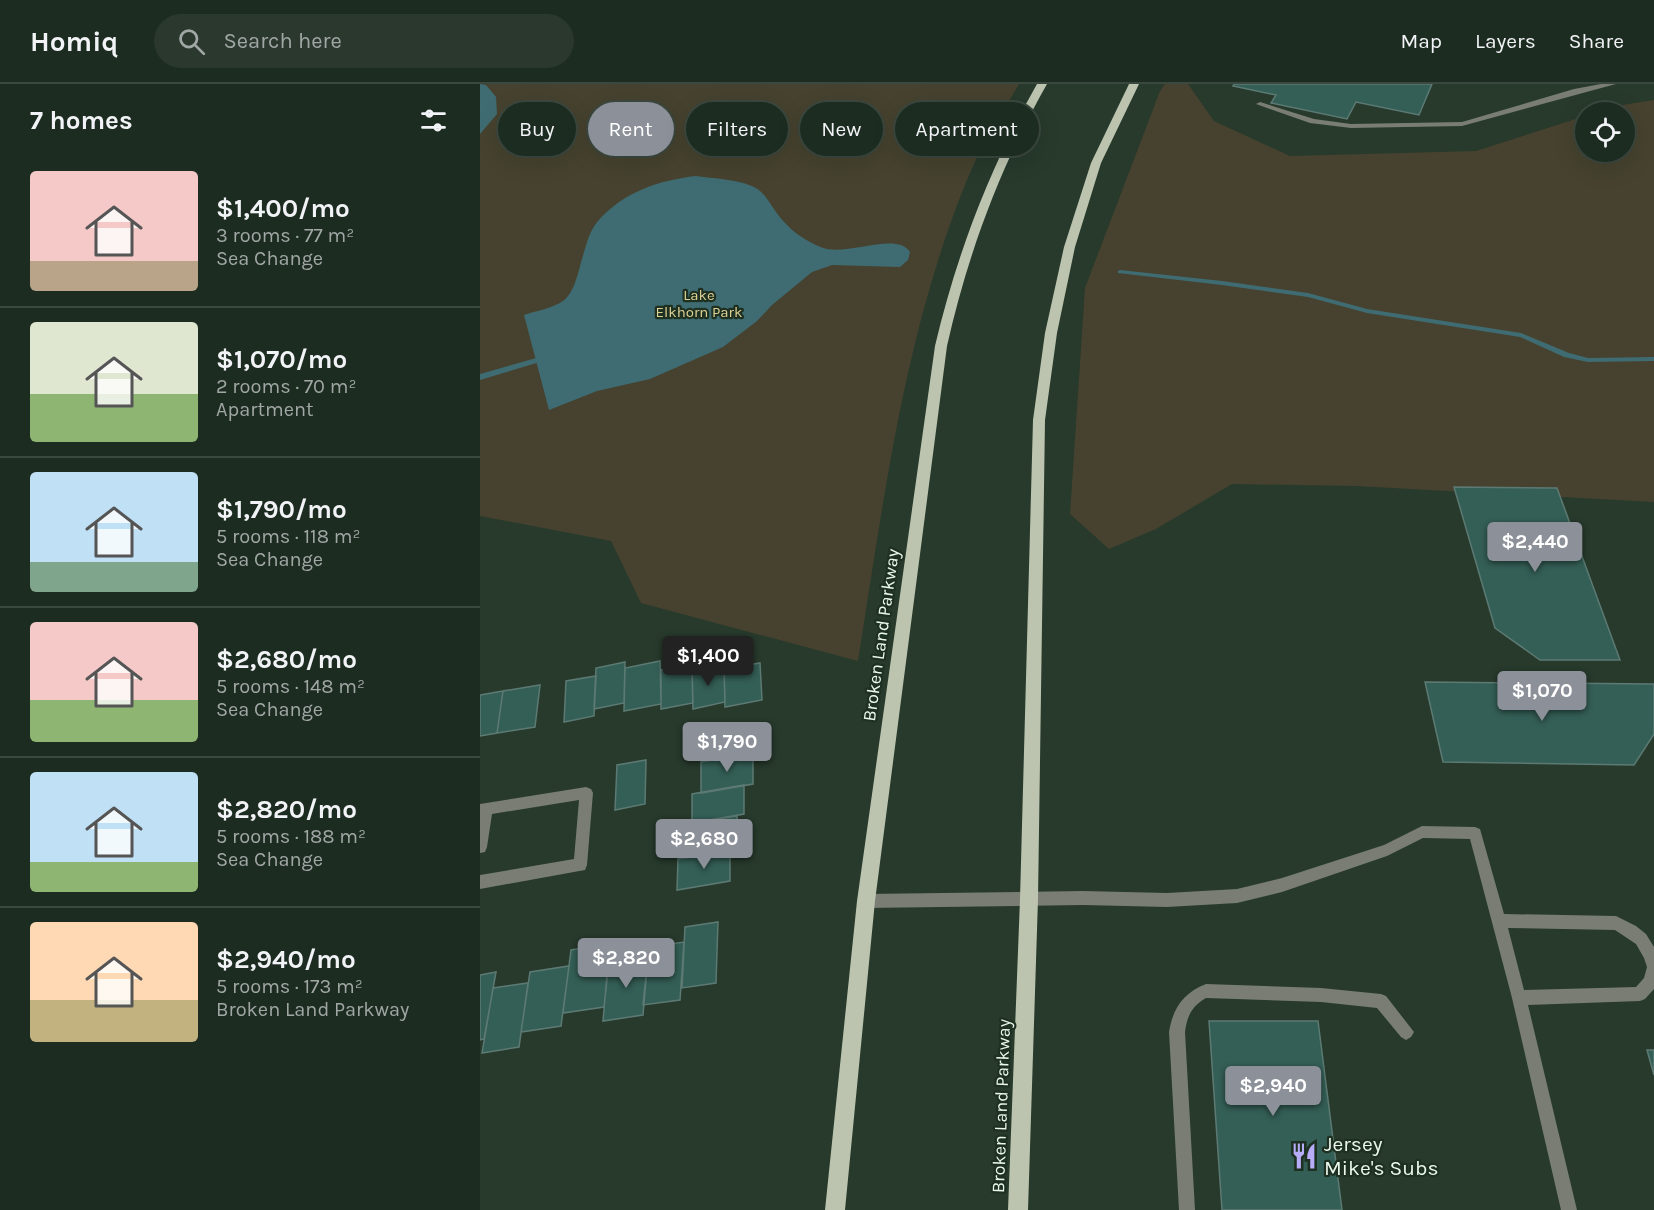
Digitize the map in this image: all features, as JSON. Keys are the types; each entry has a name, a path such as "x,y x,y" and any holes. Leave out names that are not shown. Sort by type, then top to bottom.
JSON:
{"main road":[{"name":"Broken Land Parkway","path":"835,1210 866,901 933,400 952,291 993,177 1018,125 1042,84"},
{"name":"Broken Land Parkway","path":"1018,1210 1029,899 1039,420 1045,363 1055,308 1086,192 1104,143 1134,84"}],"street":[{"path":"1260,104 1313,122 1351,126 1462,124 1577,91 1612,84"},
{"path":"480,847 483,809 586,792 580,864 480,882"},
{"path":"866,901 1083,898 1167,900 1237,896 1282,885 1377,853 1422,832 1476,833 1519,998 1569,1210"},
{"path":"1498,921 1616,923 1632,932 1648,946 1654,967 1650,982 1640,994 1519,998"},
{"path":"1187,1210 1177,1032 1179,1018 1185,1006 1195,996 1206,991 1321,995 1381,1001 1406,1032"}],"green space":[{"name":"Lake Elkhorn Park","path":"480,84 1019,84 1008,102 895,102 895,156 978,156 945,238 912,357 887,478 858,661 641,603 611,541 480,516"},
{"path":"1165,84 1188,84 1214,121 1290,156 1476,151 1575,119 1575,162 1635,162 1635,103 1654,100 1654,502 1356,486 1232,484 1156,529 1109,549 1070,514 1085,288 1160,91"}],"water":[{"path":"480,84 486,85 496,97 497,114 480,134"},
{"path":"696,176 752,186 759,190 791,229 809,242 823,248 833,250 894,244 904,246 910,252 908,260 900,267 832,265 812,272 772,305 757,321 723,347 650,379 597,391 549,410 524,315 554,306 567,297 576,282 590,234 595,225 619,202 656,184"}],"building":[{"path":"1234,84 1432,84 1419,115 1356,102 1347,119 1271,103 1276,95 1233,86"},
{"path":"1454,487 1557,488 1620,660 1540,660 1495,628"},
{"path":"660,661 661,704 624,711 625,668"},
{"path":"625,662 624,703 594,709 596,668"},
{"path":"760,663 762,700 725,707 724,669"},
{"path":"692,665 693,703 661,709 661,670"},
{"path":"724,666 725,702 693,709 692,672"},
{"path":"596,676 594,716 564,722 566,681"},
{"path":"1425,682 1654,684 1654,734 1634,765 1443,762"},
{"path":"540,685 535,727 497,733 503,691"},
{"path":"503,691 497,733 480,736 480,695"},
{"path":"764,726 765,751 712,760 712,734"},
{"path":"753,753 753,784 701,793 701,762"},
{"path":"646,760 645,804 615,810 617,765"},
{"path":"744,785 744,814 692,823 692,794"},
{"path":"737,816 738,849 685,858 686,824"},
{"path":"730,850 730,881 677,890 678,859"},
{"path":"718,922 716,983 682,988 685,927"},
{"path":"684,942 680,1000 643,1005 649,947"},
{"path":"611,944 604,1007 563,1013 571,950"},
{"path":"648,957 643,1015 603,1021 608,963"},
{"path":"569,966 561,1026 521,1032 530,972"},
{"path":"496,972 484,1039 480,1040 480,975"},
{"path":"528,983 519,1047 482,1053 493,988"},
{"path":"1209,1021 1318,1021 1342,1210 1222,1210"},
{"path":"1647,1050 1654,1050 1654,1075"}],"waterway":[{"path":"1120,272 1308,295 1367,311 1521,335 1567,355 1588,360 1654,359"},
{"path":"480,377 547,357"}],"place":[{"name":"Jersey Mike's Subs","path":"1304,1156"}]}
